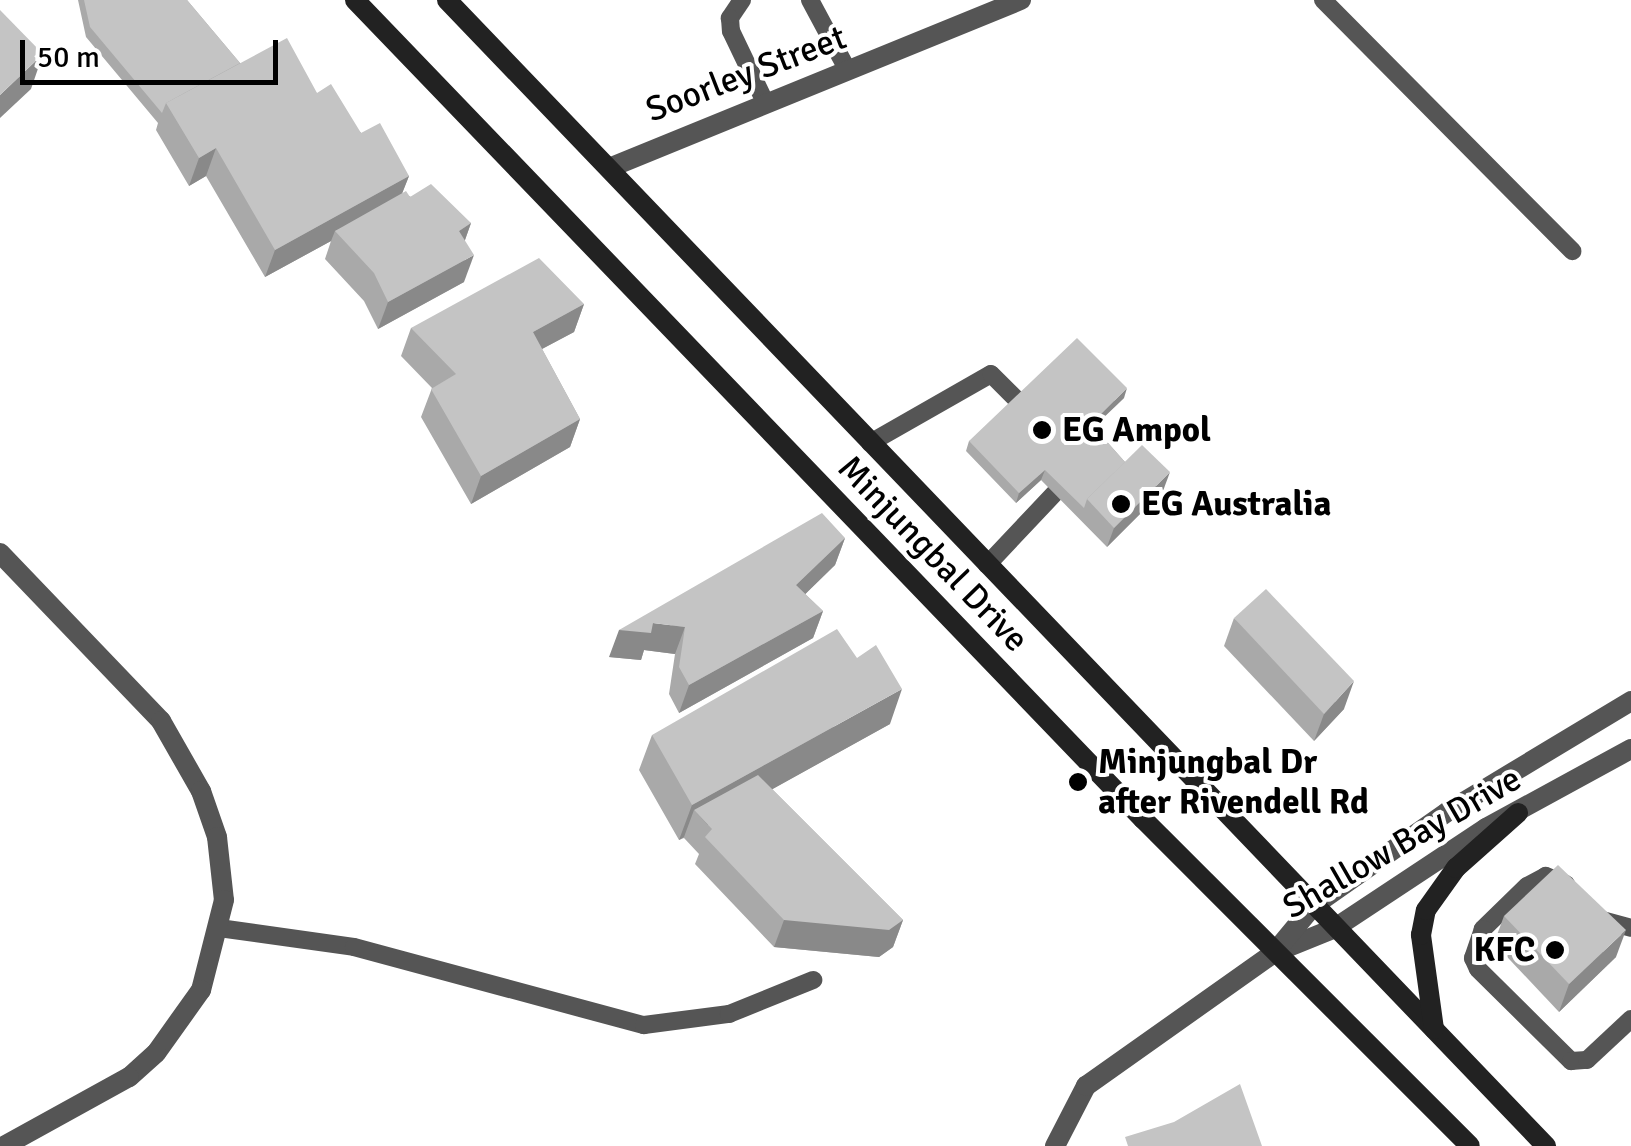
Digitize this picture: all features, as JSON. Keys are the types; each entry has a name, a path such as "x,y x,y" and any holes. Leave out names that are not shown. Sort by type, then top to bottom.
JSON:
{"main road":[{"name":"Minjungbal Drive","path":"356,0 1274,952 1470,1146"},
{"name":"Minjungbal Drive","path":"448,0 1546,1146"},
{"path":"1434,1029 1421,934 1426,910 1456,868 1518,813"}],"street":[{"name":"Soorley Street","path":"609,168 1021,0"},
{"path":"0,553 169,736 201,791 217,837 224,900 220,928 201,990 156,1054 129,1077 4,1146"},
{"name":"Shallow Bay Drive","path":"1274,952 1313,906 1448,812 1631,701"},
{"name":"Shallow Bay Drive","path":"1274,952 1336,928 1518,813 1631,748"},
{"path":"1055,1146 1069,1110 1112,1063 1274,952"}],"lane":[{"path":"742,0 730,18 731,31 764,102"},
{"path":"810,0 847,69"},
{"path":"1323,0 1572,252"},
{"path":"870,443 991,374 1043,426"},
{"path":"987,566 1082,465 1068,452"},
{"path":"1631,928 1602,920 1568,886 1546,876 1484,929 1473,958 1504,998 1571,1060 1587,1060 1631,1019"},
{"path":"220,928 354,947 644,1025 729,1014 813,980"}],"building":[{"path":"84,0 187,0 240,63 166,103 162,113 90,27"},
{"path":"0,10 43,54 0,95"},
{"path":"287,38 317,93 331,84 361,133 380,123 409,176 275,250 216,148 199,158 166,103"},
{"path":"431,184 471,223 459,231 474,255 388,302 374,273 335,231 406,191 410,197"},
{"path":"539,258 584,304 533,332 580,419 481,476 431,389 456,374 411,328"},
{"path":"1077,338 1127,388 1091,424 1125,462 1087,499 1084,508 1045,470 1019,493 969,441"},
{"path":"1142,445 1170,472 1114,528 1087,499"},
{"path":"822,513 845,538 796,585 823,611 689,685 679,667 685,627 653,623 651,633 619,630"},
{"path":"1266,589 1354,681 1324,714 1234,618"},
{"path":"837,629 857,658 876,645 902,689 692,805 652,735"},
{"path":"758,775 903,920 889,930 784,920 705,837 712,829 694,810"},
{"path":"1558,865 1626,930 1569,984 1504,916"},
{"path":"1240,1084 1262,1146 1128,1146 1125,1137 1174,1122"}],"place":[{"name":"EG Ampol","path":"1042,430"},
{"name":"EG Australia","path":"1121,504"},
{"name":"Minjungbal Dr after Rivendell Rd","path":"1078,782"},
{"name":"KFC","path":"1555,950"}]}
